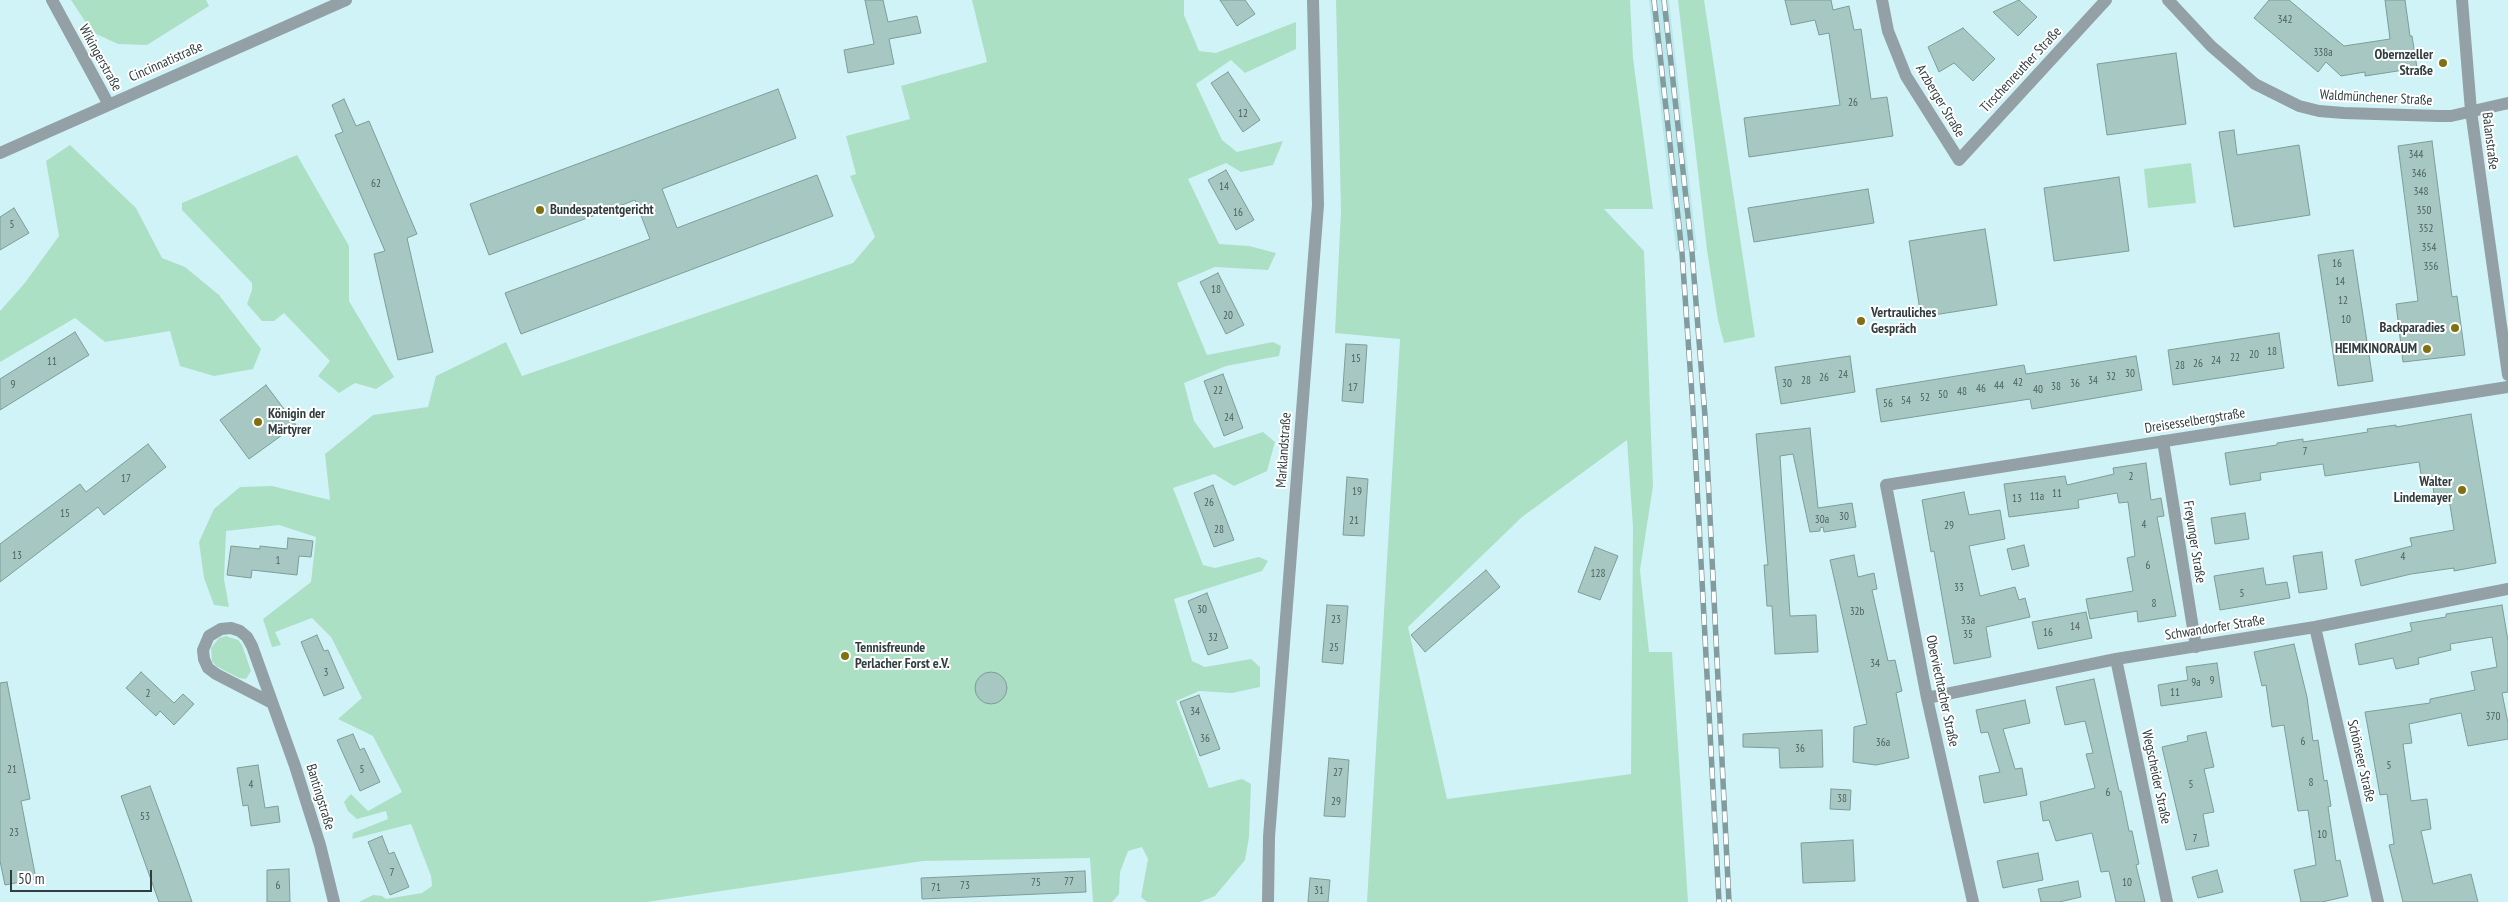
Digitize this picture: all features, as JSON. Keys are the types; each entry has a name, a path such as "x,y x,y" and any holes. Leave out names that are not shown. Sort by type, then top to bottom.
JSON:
{"street":[{"name":"Wikingerstraße","path":"52,0 108,103"},
{"name":"Cincinnatistraße","path":"0,152 346,0"},
{"name":"Marklandstraße","path":"1268,902 1269,837 1318,205 1313,0"},
{"name":"Arzberger Straße","path":"1882,0 1888,30 1906,76 1959,160"},
{"name":"Tirschenreuther Straße","path":"1959,160 2106,0"},
{"name":"Waldmünchener Straße","path":"2168,0 2211,46 2255,84 2300,106 2319,111 2344,113 2439,116 2471,111"},
{"name":"Balanstraße","path":"2462,0 2471,111 2508,375"},
{"path":"2471,111 2508,103"},
{"name":"Dreisesselbergstraße","path":"1886,485 2298,420 2387,408 2508,387"},
{"name":"Freyunger Straße","path":"2163,441 2196,647"},
{"name":"Oberviechtacher Straße","path":"1886,485 1928,698 1973,902"},
{"name":"Schwandorfer Straße","path":"1928,698 2116,659 2315,627 2508,589"},
{"name":"Schönseer Straße","path":"2315,627 2378,902"},
{"name":"Bantingstraße","path":"272,703 208,668 203,650 209,636 221,629 231,628 240,631 247,637 272,703 301,784 334,902"},
{"name":"Wegscheider Straße","path":"2116,659 2167,902"}],"shaded area":[{"path":"1649,0 1669,0 1697,250 1676,251"}],"green space":[{"path":"71,0 206,0 209,6 147,45 118,44 92,32"},
{"path":"972,0 1184,0 1184,15 1199,51 1216,53 1296,22 1296,49 1245,73 1231,60 1196,84 1222,140 1237,152 1283,141 1273,165 1241,172 1226,163 1188,179 1219,244 1249,246 1276,253 1268,270 1215,267 1177,283 1207,355 1273,342 1281,346 1279,356 1226,366 1184,383 1194,421 1214,448 1263,432 1275,442 1267,471 1234,486 1214,474 1173,488 1203,565 1215,568 1259,557 1268,561 1262,571 1174,599 1192,661 1205,667 1251,659 1260,667 1260,687 1232,693 1199,691 1176,701 1209,788 1242,779 1251,784 1249,837 1245,860 1215,896 1200,902 1147,902 1141,897 1148,859 1142,847 1128,851 1120,872 1119,894 1112,902 1093,902 1090,858 923,861 647,902 359,902 373,895 382,896 386,899 422,893 432,886 431,876 411,824 352,839 353,833 388,819 386,811 357,819 348,811 344,802 351,794 368,811 402,792 373,736 338,719 362,698 331,637 312,618 275,632 281,645 272,647 263,619 311,582 316,537 279,525 226,531 224,579 229,607 214,605 204,578 199,542 214,509 240,487 272,486 330,500 325,454 373,415 428,407 436,376 506,342 522,376 853,263 875,237 850,176 856,174 846,136 910,119 901,86 987,62"},
{"path":"1336,0 1630,0 1633,58 1653,209 1604,209 1644,251 1653,486 1640,570 1649,652 1672,652 1688,902 1367,902 1400,339 1335,333 1341,211","holes":["1627,440 1633,527 1631,774 1447,799 1408,627 1522,517"]},
{"path":"1678,0 1704,0 1755,337 1724,343 1718,320 1707,250"},
{"path":"70,145 136,208 162,258 185,267 219,295 261,349 253,369 214,376 180,366 170,331 105,342 75,318 0,362 0,311 24,284 59,236 46,161"},
{"path":"297,155 349,246 349,301 394,377 376,389 355,383 339,393 318,376 330,361 284,313 274,321 262,321 247,304 252,290 252,283 182,210 182,203"},
{"path":"2191,163 2196,203 2148,208 2144,169"},
{"path":"226,636 238,640 242,645 251,671 246,679 239,678 216,666 212,661 211,648 219,638"}],"building":[{"path":"865,0 883,0 888,22 917,16 921,33 889,39 894,64 848,73 844,50 874,44"},
{"path":"1220,0 1245,0 1255,14 1237,26"},
{"path":"1785,0 1831,0 1833,10 1849,6 1854,30 1861,29 1871,99 1887,97 1893,136 1749,157 1744,118 1840,105 1829,33 1819,35 1815,20 1791,25"},
{"path":"2019,0 2037,17 2018,36 1993,12"},
{"path":"2269,0 2289,0 2344,46 2390,39 2385,0 2405,0 2417,68 2365,76 2365,72 2341,76 2326,62 2318,72 2254,18"},
{"path":"1963,28 1995,59 1973,81 1954,63 1939,72 1928,47"},
{"path":"2176,53 2186,124 2107,135 2097,64"},
{"path":"1228,72 1260,120 1243,132 1211,83"},
{"name":"Bundespatentgericht","path":"778,89 796,138 662,189 677,228 817,175 833,216 521,334 505,293 650,239 635,200 489,255 470,204"},
{"path":"344,99 356,126 369,121 417,234 407,238 433,352 398,360 374,254 385,251 335,135 343,132 332,105"},
{"path":"2234,130 2237,155 2299,145 2310,215 2234,227 2219,132"},
{"path":"2432,141 2452,297 2457,296 2465,355 2403,362 2396,304 2418,301 2398,146"},
{"path":"1226,170 1254,220 1236,230 1208,180"},
{"path":"2119,177 2129,251 2054,261 2044,188"},
{"path":"1868,189 1874,223 1754,242 1748,208"},
{"path":"14,208 29,233 0,250 0,217"},
{"path":"1985,229 1997,305 1921,317 1909,241"},
{"path":"2353,250 2373,381 2338,386 2318,255"},
{"path":"1218,273 1244,325 1226,334 1200,282"},
{"path":"75,332 89,355 0,410 0,379"},
{"path":"2279,333 2284,368 2173,385 2168,350"},
{"path":"1346,344 1367,345 1363,403 1342,401"},
{"path":"1850,356 1855,392 1781,404 1775,367"},
{"path":"2136,356 2142,390 2032,409 2030,399 1881,422 1876,389 2024,365 2026,374"},
{"path":"1223,374 1243,428 1224,436 1204,381"},
{"name":"Königin der Märtyrer","path":"266,385 296,425 249,459 220,420"},
{"path":"2471,414 2496,563 2454,571 2454,568 2411,574 2361,586 2355,560 2412,546 2410,538 2454,530 2448,493 2434,495 2432,478 2422,480 2419,462 2325,476 2323,464 2260,473 2261,480 2230,485 2225,453 2277,445 2277,443 2303,439 2303,442 2368,432 2367,429 2396,425 2396,427"},
{"path":"1810,428 1818,508 1852,503 1856,527 1824,532 1823,527 1820,528 1820,531 1810,532 1793,454 1780,456 1790,616 1816,615 1818,652 1775,654 1772,606 1767,606 1764,565 1768,565 1756,434"},
{"path":"148,444 166,467 104,515 98,507 0,582 0,544 80,484 86,492"},
{"path":"2146,463 2151,500 2161,498 2164,516 2157,517 2176,616 2138,622 2137,611 2090,619 2086,599 2133,591 2127,558 2135,556 2128,502 2119,503 2117,493 2078,500 2079,508 2009,517 2004,484 2065,476 2067,485 2114,474 2113,468"},
{"path":"1347,477 1368,479 1364,536 1343,535"},
{"path":"1213,485 1234,540 1214,547 1194,493"},
{"path":"1964,492 1969,515 2000,510 2005,539 1969,546 1980,596 2015,587 2019,600 2025,598 2030,617 1986,627 1991,657 1954,664 1934,551 1931,552 1922,500"},
{"path":"2245,513 2249,539 2215,544 2211,518"},
{"path":"288,538 313,541 311,557 299,556 297,575 252,570 251,578 227,575 231,546 260,549 260,546 287,549"},
{"path":"2024,545 2029,566 2012,570 2007,549"},
{"path":"1595,547 1618,556 1600,600 1578,592"},
{"path":"2322,552 2327,589 2299,593 2293,556"},
{"path":"1854,555 1858,577 1874,573 1877,589 1872,590 1888,661 1895,660 1902,691 1896,693 1909,758 1876,765 1853,762 1854,727 1867,724 1830,560"},
{"path":"2263,568 2266,585 2287,582 2290,598 2220,610 2214,576"},
{"path":"1486,570 1500,587 1425,652 1411,635"},
{"path":"1207,593 1228,648 1208,655 1188,601"},
{"path":"1327,605 1348,606 1343,664 1322,662"},
{"path":"2502,605 2508,641 2508,692 2502,693 2508,723 2508,739 2468,746 2461,713 2409,724 2412,743 2403,744 2411,801 2427,799 2431,829 2421,831 2433,884 2471,874 2478,902 2403,902 2389,845 2394,844 2387,794 2380,795 2365,712 2430,703 2430,699 2475,690 2471,672 2497,667 2492,637 2450,644 2451,650 2418,658 2419,664 2396,669 2393,658 2359,665 2355,644 2412,631 2410,623 2446,617 2446,614"},
{"path":"2086,612 2092,638 2038,649 2032,622"},
{"path":"317,635 324,651 328,650 344,688 324,696 301,642"},
{"path":"2294,644 2307,697 2313,741 2318,740 2324,781 2327,780 2331,806 2328,807 2336,861 2340,860 2348,896 2322,902 2301,902 2294,870 2316,865 2308,810 2298,811 2284,725 2272,727 2266,685 2262,686 2254,652"},
{"path":"2217,663 2222,697 2161,706 2158,685 2188,680 2186,667"},
{"path":"141,672 174,703 183,694 194,704 174,725 160,711 156,716 126,688"},
{"path":"991,672 1002,677 1007,688 1002,699 991,704 980,699 975,688 980,677"},
{"path":"2094,679 2129,831 2132,831 2139,864 2136,865 2145,902 2116,902 2109,871 2101,872 2092,833 2056,841 2049,820 2043,821 2040,802 2095,788 2086,754 2093,753 2085,721 2065,725 2056,687"},
{"path":"7,682 30,799 21,801 36,879 5,885 0,861 0,683"},
{"path":"1199,695 1220,749 1200,756 1180,702"},
{"path":"2025,700 2030,723 2003,729 2015,769 2022,768 2027,795 1984,803 1979,776 2000,772 1988,732 1981,733 1976,710"},
{"path":"1822,730 1823,767 1780,768 1779,748 1743,747 1743,734"},
{"path":"2206,732 2214,767 2204,769 2214,812 2203,814 2209,846 2186,850 2162,747 2188,741 2187,736"},
{"path":"353,734 360,750 364,748 380,782 360,791 337,740"},
{"path":"1329,758 1349,760 1345,817 1324,816"},
{"path":"258,765 265,808 278,806 280,822 251,826 248,805 243,806 237,768"},
{"path":"150,786 192,902 159,902 121,796"},
{"path":"1831,789 1851,790 1850,810 1830,809"},
{"path":"382,836 389,854 394,852 409,887 390,895 368,842"},
{"path":"1853,840 1855,881 1803,883 1801,843"},
{"path":"2038,853 2043,880 2003,888 1997,861"},
{"path":"289,869 290,902 267,902 267,870"},
{"path":"2217,870 2223,892 2198,898 2192,877"},
{"path":"1085,871 1086,892 922,899 921,878"},
{"path":"1310,878 1330,880 1328,902 1308,902"},
{"path":"2078,881 2081,897 2059,902 2041,902 2038,889"}],"railway":[{"path":"1654,0 1682,253 1693,410 1719,902"},
{"path":"1664,0 1692,252 1705,416 1729,902"}],"place":[{"name":"Obernzeller Straße","path":"2443,63"},
{"name":"Bundespatentgericht","path":"540,210"},
{"name":"Vertrauliches Gespräch","path":"1861,321"},
{"name":"Backparadies","path":"2455,328"},
{"name":"HEIMKINORAUM","path":"2427,349"},
{"name":"Königin der Märtyrer","path":"258,422"},
{"name":"Walter Lindemayer","path":"2462,490"},
{"name":"Tennisfreunde Perlacher Forst e.V.","path":"845,656"}]}
